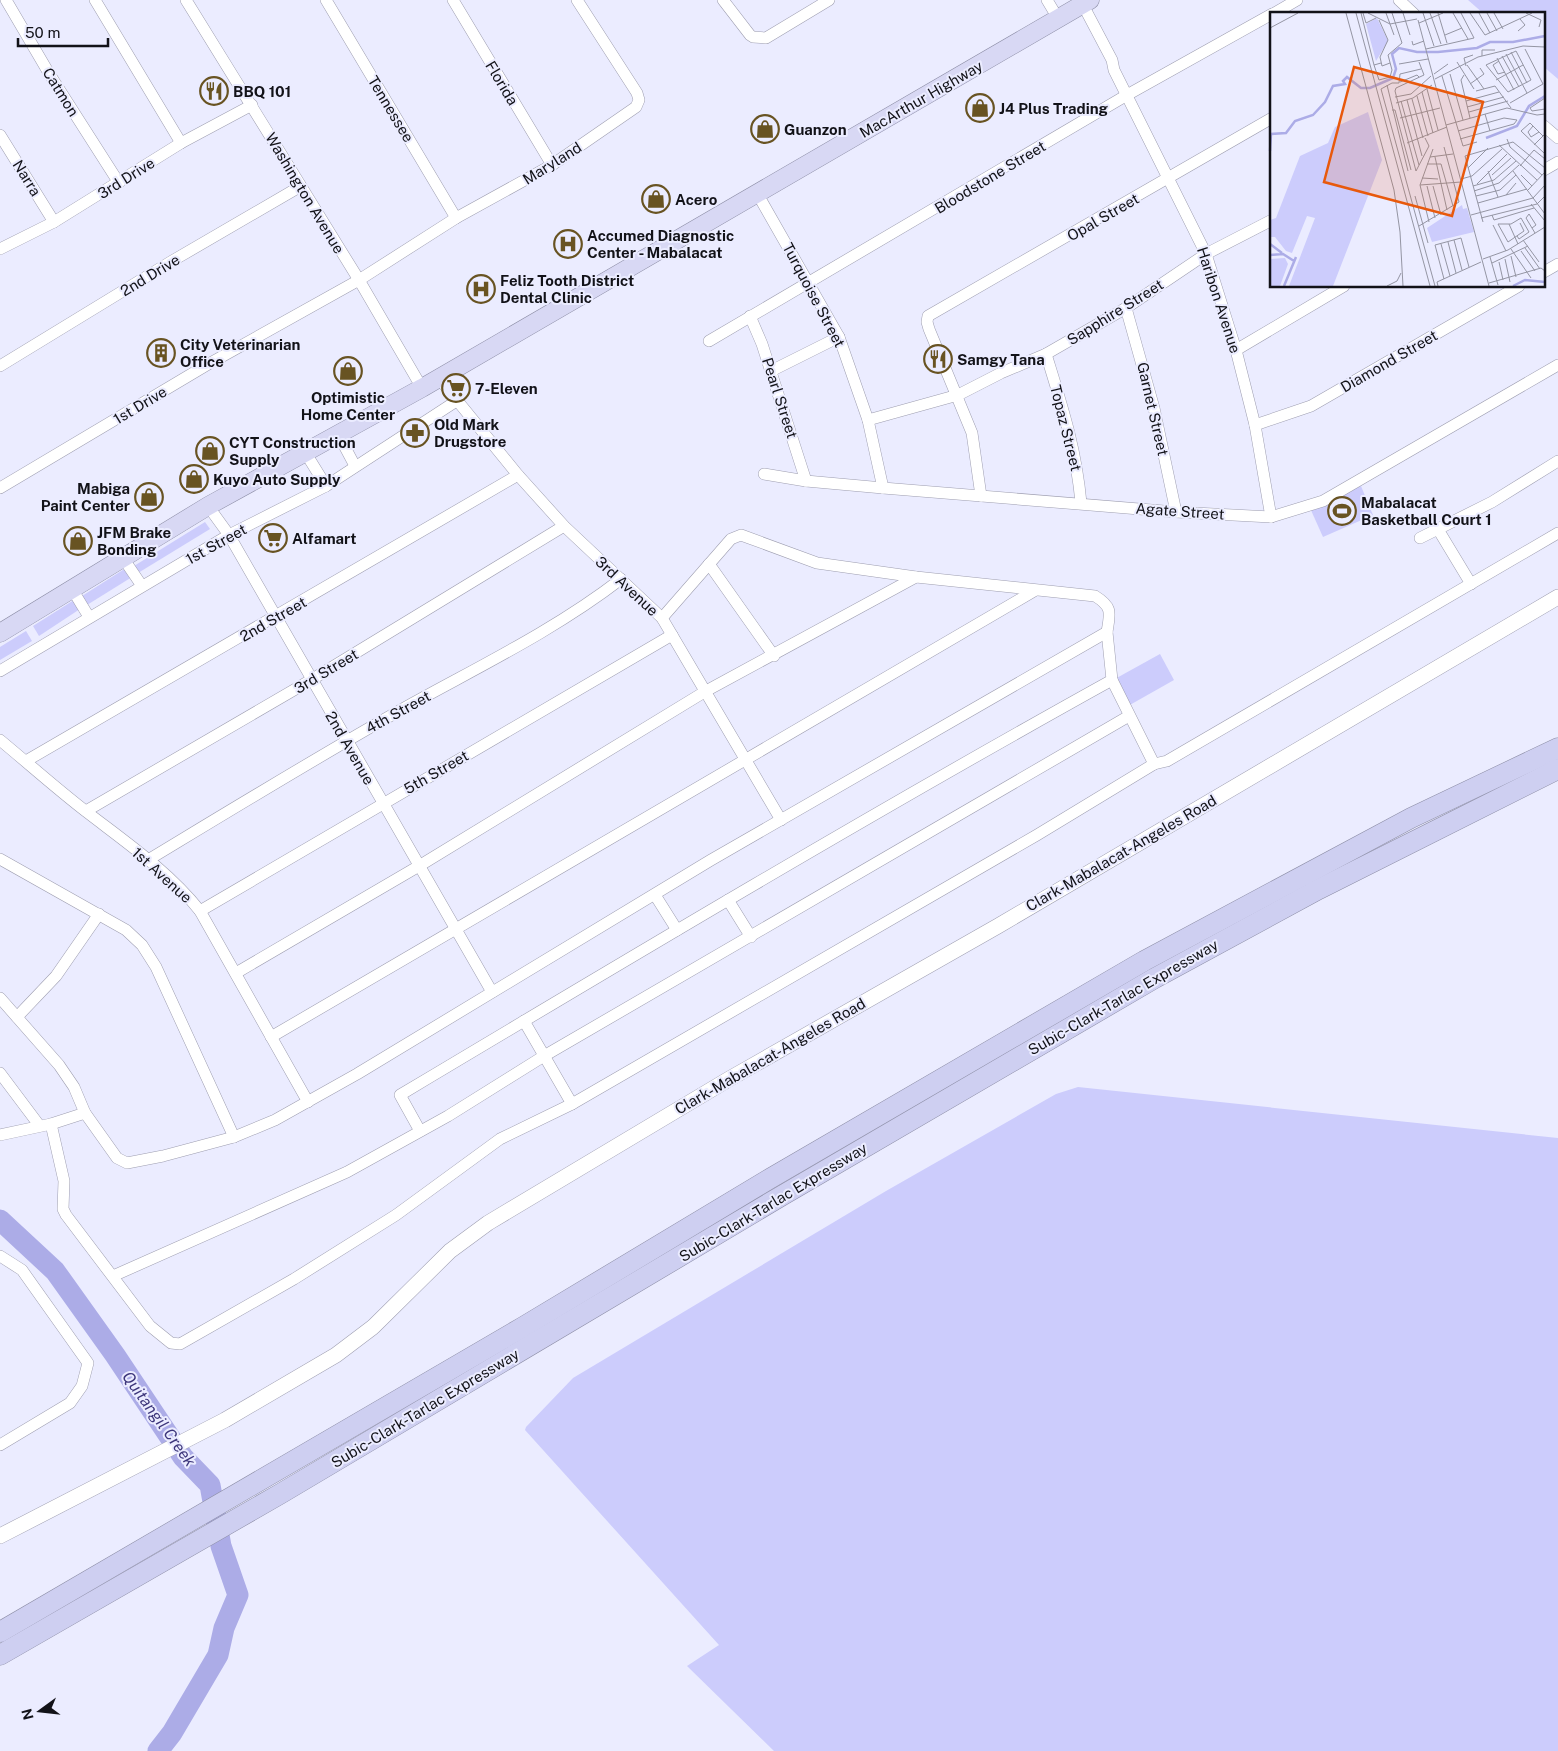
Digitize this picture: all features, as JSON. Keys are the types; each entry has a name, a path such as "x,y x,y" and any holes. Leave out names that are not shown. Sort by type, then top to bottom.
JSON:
{"highway":[{"name":"MacArthur Highway","path":"0,633 208,506 422,388 1059,20 1083,4"},
{"name":"Subic-Clark-Tarlac Expressway","path":"0,1632 523,1327 771,1178 1152,956 1402,822 1558,748"},
{"name":"Subic-Clark-Tarlac Expressway","path":"0,1655 280,1494 928,1109 1220,941 1413,840 1558,769"}],"main road":[{"name":"Clark-Mabalacat-Angeles Road","path":"0,1536 225,1420 336,1355 373,1328 450,1251 488,1223 729,1079 998,926 1558,597"}],"street":[{"name":"Catmon","path":"6,0 50,75 119,183"},
{"path":"95,0 181,143"},
{"name":"Washington Avenue","path":"186,0 252,105 422,388"},
{"name":"Tennessee","path":"326,0 456,218"},
{"name":"Florida","path":"453,0 552,165"},
{"name":"Maryland","path":"358,280 456,218 552,165 636,106 639,100 635,89 577,0"},
{"path":"723,0 750,34 758,38 766,38 829,0"},
{"path":"1047,0 1059,20"},
{"name":"Bloodstone Street","path":"1276,12 1297,0"},
{"path":"1399,0 1412,12"},
{"name":"Haribon Avenue","path":"1083,4 1106,63 1114,70 1128,95 1206,254 1236,350 1255,425 1271,517"},
{"name":"Bloodstone Street","path":"708,341 809,284 1128,95 1270,15"},
{"name":"3rd Drive","path":"0,249 54,222 181,143 252,105"},
{"name":"Opal Street","path":"958,395 927,322 928,316 1270,119"},
{"path":"1546,128 1558,138"},
{"name":"Narra","path":"0,135 54,222"},
{"path":"1546,169 1558,162"},
{"name":"2nd Drive","path":"0,366 301,186"},
{"name":"Turquoise Street","path":"757,193 839,337 868,420 882,488"},
{"name":"Sapphire Street","path":"868,420 958,395 1001,373 1046,354 1126,308 1206,254 1270,221"},
{"path":"1546,271 1558,264"},
{"name":"1st Drive","path":"0,488 205,366 358,280"},
{"path":"1236,350 1341,288"},
{"name":"Diamond Street","path":"1255,425 1311,406 1516,288"},
{"name":"Garnet Street","path":"1126,308 1154,408 1176,512"},
{"name":"Pearl Street","path":"750,316 762,344 806,481"},
{"path":"771,371 839,337"},
{"name":"Topaz Street","path":"1046,354 1068,422 1078,463 1081,503"},
{"name":"Agate Street","path":"764,474 806,481 882,488 1176,512 1271,517 1323,501 1558,365"},
{"name":"3rd Avenue","path":"438,378 518,475 564,526 662,618 780,820"},
{"path":"958,395 972,433 982,496"},
{"name":"1st Street","path":"0,671 229,535 326,486 458,400"},
{"path":"338,434 355,466"},
{"path":"305,452 326,486"},
{"path":"1420,538 1439,531 1558,461"},
{"name":"2nd Street","path":"26,761 276,618 518,475"},
{"name":"2nd Avenue","path":"208,506 229,535 492,992"},
{"name":"3rd Street","path":"86,811 311,680 564,526"},
{"path":"1439,531 1471,584"},
{"path":"0,1073 45,1124 64,1181 63,1209 150,1326 170,1343 180,1344 294,1279 396,1215 500,1139 572,1104 1037,836 1154,764 1176,756 1558,533"},
{"path":"662,618 731,539 741,535 817,563 916,577 1095,596 1105,602 1110,612 1107,632 1112,680 1154,764"},
{"path":"123,558 142,586"},
{"path":"709,564 774,656"},
{"path":"236,974 420,866 706,691 774,656 916,577"},
{"name":"4th Street","path":"148,860 347,741 544,630 598,597 621,579"},
{"path":"72,589 89,617"},
{"path":"271,1037 454,928 746,760 1034,590"},
{"path":"0,998 59,1064 74,1087 85,1113 117,1158 127,1163 163,1156 234,1137 275,1120 308,1102 780,820 1107,632"},
{"name":"5th Street","path":"200,911 672,635"},
{"path":"420,1131 400,1095 676,930 987,749 1112,680"},
{"path":"113,1276 347,1172 1130,716"},
{"name":"1st Avenue","path":"0,740 148,860 189,897 200,911 308,1102"},
{"path":"0,859 100,914 126,930 142,945 156,967 234,1137"},
{"path":"655,895 676,930"},
{"path":"728,900 751,938"},
{"path":"17,1017 56,976 100,914"},
{"path":"524,1021 572,1104"},
{"path":"0,1135 85,1113"},
{"path":"0,1256 22,1270 88,1363 82,1386 70,1403 0,1445"}],"shaded area":[{"path":"1468,0 1558,0 1558,79 1546,69 1546,12 1482,12"},
{"name":"Mabalacat Basketball Court 1","path":"1361,486 1373,515 1323,537 1310,508"},
{"path":"205,522 210,529 138,573 134,566"},
{"path":"126,568 132,577 87,605 82,596"},
{"path":"74,600 80,609 39,636 33,626"},
{"path":"26,631 32,641 0,660 0,647"},
{"path":"1160,654 1174,680 1128,706 1113,680"},
{"path":"1078,1087 1558,1138 1558,1751 774,1751 687,1666 719,1645 525,1430 526,1427 573,1378 886,1191 1056,1094"}],"waterway":[{"name":"Quitangil Creek","path":"0,1220 55,1271 115,1355 183,1457 210,1485 221,1546 238,1595 224,1628 218,1655 172,1733 158,1751"}],"place":[{"name":"BBQ 101","path":"214,91"},
{"name":"J4 Plus Trading","path":"980,108"},
{"name":"Guanzon","path":"765,129"},
{"name":"Acero","path":"656,199"},
{"name":"Accumed Diagnostic Center - Mabalacat","path":"568,244"},
{"name":"Feliz Tooth District Dental Clinic","path":"481,289"},
{"name":"City Veterinarian Office","path":"161,353"},
{"name":"Samgy Tana","path":"938,359"},
{"name":"Optimistic Home Center","path":"348,371"},
{"name":"7-Eleven","path":"456,388"},
{"name":"Old Mark Drugstore","path":"415,433"},
{"name":"CYT Construction Supply","path":"210,451"},
{"name":"Kuyo Auto Supply","path":"194,479"},
{"name":"Mabiga Paint Center","path":"149,497"},
{"name":"Mabalacat Basketball Court 1","path":"1342,511"},
{"name":"Alfamart","path":"273,538"},
{"name":"JFM Brake Bonding","path":"78,541"}]}
